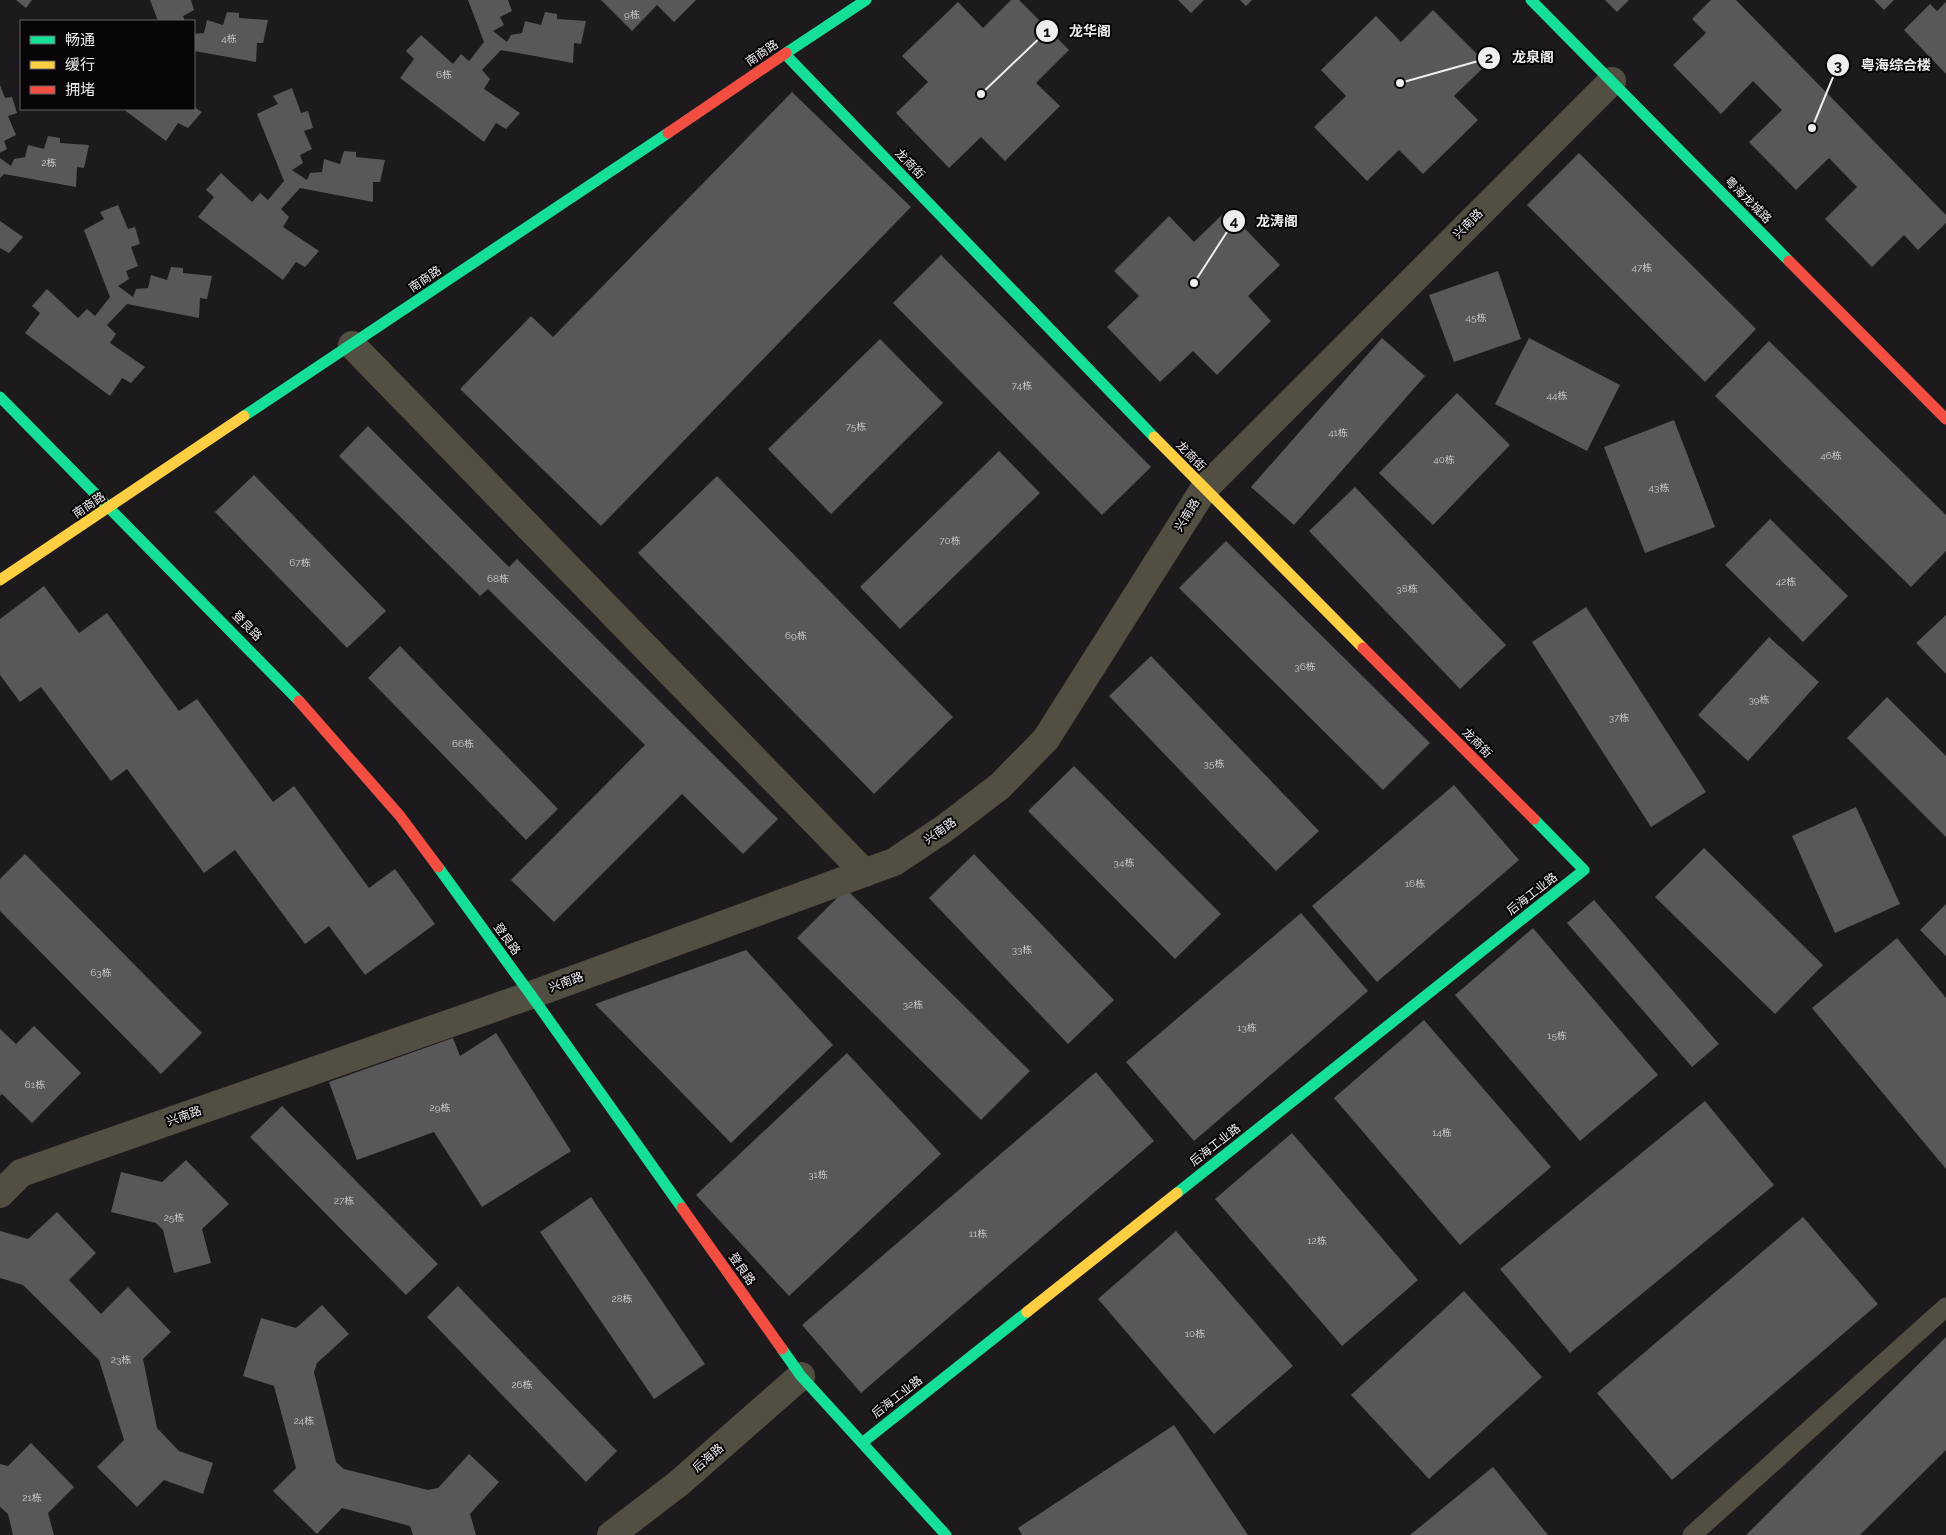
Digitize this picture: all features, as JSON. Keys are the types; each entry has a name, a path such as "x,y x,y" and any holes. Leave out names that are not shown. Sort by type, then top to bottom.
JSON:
{"street":[{"name":"南商路","path":"0,580 866,0"},
{"name":"粤海龙城路","path":"1531,0 1946,419"},
{"name":"龙商街","path":"785,54 1204,489 1584,870"},
{"name":"兴南路","path":"0,1194 21,1173 531,995 894,862 945,828 1000,786 1046,739 1204,489 1612,81"},
{"path":"352,345 865,872"},
{"name":"登良路","path":"0,397 286,686 400,816 531,995 801,1376 946,1535"},
{"name":"后海工业路","path":"862,1443 1584,870"},
{"name":"后海路","path":"611,1535 679,1483 801,1376"}],"lane":[{"path":"1692,1535 1946,1307"}],"building":[{"path":"16,0 32,0 26,8"},
{"path":"150,0 191,0 194,10 183,16 185,20 158,20"},
{"path":"468,0 508,0 512,11 500,17 504,25 493,31 507,42 511,35 522,33 525,21 541,25 545,12 557,14 557,19 586,21 581,44 574,43 573,63 501,50 482,70 490,79 484,89 520,113 506,129 496,123 484,142 400,78 414,59 406,51 421,35 453,64 461,54 469,61 484,42"},
{"path":"601,0 696,0 674,22 657,5 632,31"},
{"path":"1011,0 1019,0 1069,50 1036,83 1060,106 1005,161 981,137 949,168 896,113 928,82 902,56 958,2 983,28"},
{"path":"1178,0 1204,0 1191,13"},
{"path":"1240,0 1252,0 1246,6"},
{"path":"1605,0 1629,0 1617,12"},
{"path":"1711,0 1736,0 1946,215 1946,223 1918,250 1904,235 1872,267 1825,219 1857,187 1829,158 1796,190 1749,142 1782,110 1753,81 1721,114 1673,65 1706,33 1692,19"},
{"path":"1874,0 1894,0 1884,10"},
{"path":"1946,2 1946,74 1904,30 1930,4 1937,11"},
{"path":"1433,10 1487,64 1454,96 1478,120 1423,174 1399,150 1367,181 1314,127 1346,96 1321,70 1376,16 1401,42"},
{"path":"227,12 239,13 239,18 268,20 263,43 257,43 256,62 195,51 195,34 204,33 207,20 223,25"},
{"path":"0,85 5,98 12,97 17,113 8,116 16,135 4,141 7,149 0,153"},
{"path":"292,88 301,113 308,111 313,128 304,131 312,149 300,155 303,163 292,170 307,180 310,173 322,172 324,159 340,164 344,151 356,152 356,157 385,160 380,182 373,182 373,202 300,188 281,209 289,217 283,227 319,251 305,267 296,262 283,280 198,217 214,197 206,190 221,173 252,202 260,193 268,200 284,181 257,114 278,104 273,96"},
{"path":"792,92 911,207 601,526 460,389 531,316 553,337"},
{"path":"195,108 202,112 188,128 178,123 166,141 124,110 195,110"},
{"path":"48,136 60,138 60,143 89,145 84,168 77,167 76,187 4,174 0,178 0,158 11,166 14,159 25,157 28,145 44,149"},
{"path":"1579,153 1756,329 1705,382 1527,205"},
{"path":"118,205 128,229 135,227 140,244 131,247 138,266 126,271 129,279 118,286 133,297 136,289 148,288 151,275 167,280 171,267 183,268 183,273 212,276 207,299 200,298 199,318 127,304 107,325 116,334 110,343 145,367 131,383 122,378 110,396 25,333 40,313 32,306 47,289 78,318 87,309 95,316 110,297 84,230 104,219 100,212"},
{"path":"1227,210 1280,265 1248,296 1271,321 1217,375 1193,351 1160,382 1107,327 1139,296 1114,271 1169,216 1194,242"},
{"path":"0,221 23,237 9,253 0,248"},
{"path":"941,255 1151,467 1102,515 893,303"},
{"path":"1498,271 1521,339 1454,362 1429,295"},
{"path":"1382,338 1425,376 1294,525 1251,487"},
{"path":"1529,338 1620,385 1587,451 1495,404"},
{"path":"880,339 943,403 831,514 768,449"},
{"path":"1769,341 1946,515 1946,551 1911,587 1715,396"},
{"path":"1457,393 1510,445 1433,525 1379,473"},
{"path":"1674,420 1715,527 1645,553 1604,447"},
{"path":"368,426 509,567 517,559 778,819 743,854 682,794 554,922 511,880 645,745 488,589 480,596 339,456"},
{"path":"999,451 1040,493 900,629 860,587"},
{"path":"254,475 386,611 347,648 215,512"},
{"path":"717,476 953,717 874,794 638,553"},
{"path":"1355,487 1506,645 1460,689 1309,531"},
{"path":"1770,519 1848,596 1803,642 1725,565"},
{"path":"1226,541 1430,743 1383,790 1179,588"},
{"path":"44,586 79,633 107,613 179,711 197,699 273,802 294,786 369,888 395,869 435,924 365,975 329,926 305,944 235,850 204,873 127,769 111,781 41,687 20,702 0,675 0,619"},
{"path":"1586,607 1706,792 1651,827 1532,642"},
{"path":"1946,615 1946,674 1916,643"},
{"path":"1769,637 1819,682 1748,761 1698,715"},
{"path":"400,646 558,809 526,840 368,678"},
{"path":"1151,656 1319,831 1276,871 1109,696"},
{"path":"1887,697 1946,756 1946,837 1847,738"},
{"path":"1074,766 1221,914 1175,959 1028,811"},
{"path":"1454,785 1519,860 1377,982 1312,906"},
{"path":"1856,807 1900,904 1835,933 1792,836"},
{"path":"1704,848 1823,965 1775,1014 1655,897"},
{"path":"25,854 202,1033 161,1074 0,911 0,879"},
{"path":"974,854 1114,1000 1068,1044 929,898"},
{"path":"846,889 1030,1071 981,1120 797,938"},
{"path":"1594,900 1719,1044 1692,1067 1567,923"},
{"path":"1946,904 1946,956 1920,930"},
{"path":"1301,913 1368,991 1194,1141 1126,1062"},
{"path":"1533,928 1658,1075 1580,1141 1455,995"},
{"path":"1897,938 1946,998 1946,1169 1812,1008"},
{"path":"746,950 833,1045 731,1143 595,1004"},
{"path":"1424,1020 1551,1167 1460,1245 1334,1098"},
{"path":"34,1026 81,1073 32,1123 2,1094 0,1096 0,1029 16,1044"},
{"path":"496,1033 571,1151 482,1207 434,1132 357,1160 329,1082 453,1038 460,1056"},
{"path":"847,1053 941,1154 789,1296 696,1195"},
{"path":"1096,1072 1154,1141 861,1393 802,1325"},
{"path":"1705,1101 1774,1185 1570,1353 1500,1269"},
{"path":"282,1106 438,1264 406,1295 250,1137"},
{"path":"1292,1133 1418,1280 1342,1346 1215,1199"},
{"path":"186,1160 229,1204 202,1229 211,1263 174,1273 163,1230 156,1223 111,1212 121,1172 162,1182"},
{"path":"591,1197 705,1364 654,1399 540,1232"},
{"path":"57,1212 96,1253 69,1280 101,1314 128,1287 171,1332 143,1359 157,1428 179,1451 213,1463 203,1494 164,1480 137,1507 97,1467 124,1440 99,1360 23,1285 0,1278 0,1231 28,1239"},
{"path":"1803,1217 1878,1304 1672,1480 1597,1393"},
{"path":"1176,1231 1293,1366 1214,1434 1098,1299"},
{"path":"458,1286 617,1451 586,1482 427,1317"},
{"path":"1464,1291 1542,1377 1429,1479 1351,1395"},
{"path":"322,1305 349,1334 317,1363 314,1372 336,1462 344,1469 428,1490 438,1488 469,1454 499,1482 470,1514 476,1535 413,1535 410,1526 342,1508 317,1534 273,1491 296,1468 274,1386 243,1376 261,1318 296,1328"},
{"path":"1946,1337 1946,1450 1860,1535 1746,1535"},
{"path":"1174,1425 1248,1535 1022,1535 1018,1528"},
{"path":"31,1443 74,1487 48,1513 54,1535 13,1535 8,1514 0,1507 0,1464 8,1466"},
{"path":"1493,1467 1548,1535 1410,1535"}],"traffic: fast":[{"path":"786,53 866,0"},
{"path":"1531,0 1789,261"},
{"path":"785,54 1154,437"},
{"path":"244,416 668,133"},
{"path":"0,397 299,701"},
{"path":"1177,1193 1584,870 1534,819"},
{"path":"438,867 682,1208"},
{"path":"862,1443 1027,1312"},
{"path":"782,1349 801,1376 946,1535"}],"traffic: slow":[{"path":"0,580 244,416"},
{"path":"1154,437 1363,648"},
{"path":"1027,1312 1177,1193"}],"traffic: jam":[{"path":"668,133 786,53"},
{"path":"1789,261 1946,419"},
{"path":"1363,648 1534,819"},
{"path":"299,701 400,816 438,867"},
{"path":"682,1208 782,1349"}],"place":[{"name":"龙泉阁","path":"1400,83"},
{"name":"龙华阁","path":"981,94"},
{"name":"粤海综合楼","path":"1812,128"},
{"name":"龙涛阁","path":"1194,283"}]}
